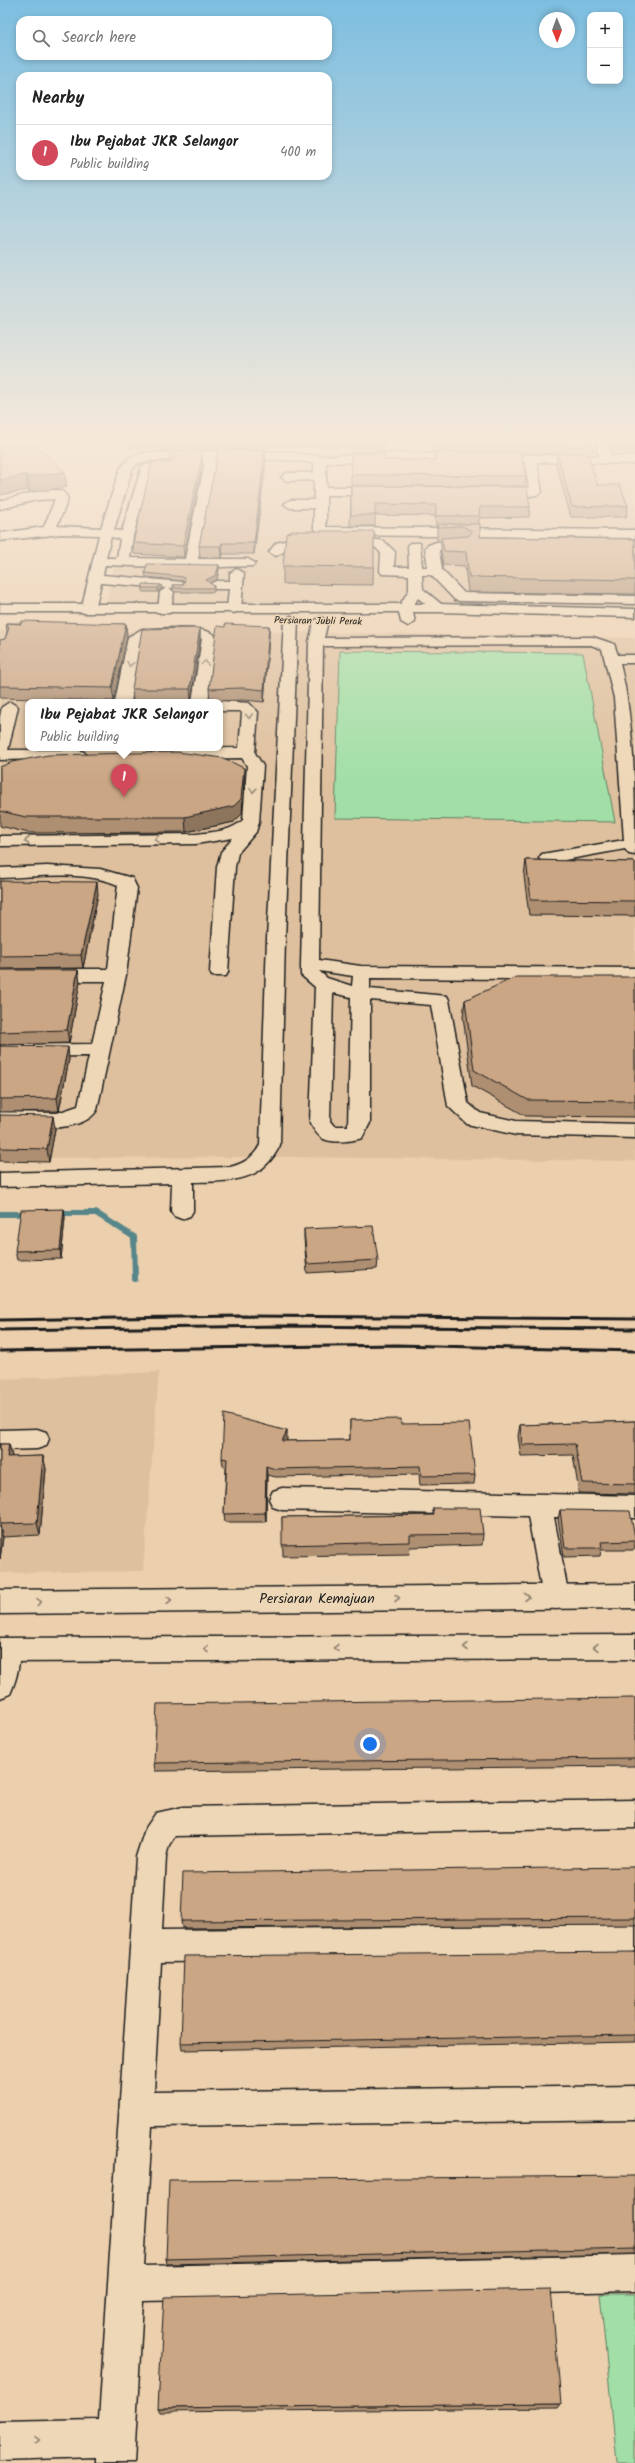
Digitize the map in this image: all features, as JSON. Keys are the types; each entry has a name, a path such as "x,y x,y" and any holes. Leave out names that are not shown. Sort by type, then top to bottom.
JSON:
{"street":[{"path":"88,610 102,553"},
{"path":"123,563 124,553"},
{"path":"190,564 192,553"},
{"path":"388,553 387,571 435,571"},
{"path":"406,615 416,590 415,553"},
{"path":"433,553 435,571 460,597 635,600"},
{"path":"99,562 190,564 248,563"},
{"path":"95,578 172,589 165,610"},
{"path":"215,585 236,579 234,609"},
{"path":"416,590 439,608"},
{"name":"Persiaran Jubli Perak","path":"0,608 88,610 234,609 406,615 424,622"},
{"name":"Persiaran Jubli Perak","path":"0,620 321,621 406,615 439,608 635,612"},
{"path":"0,1180 230,1174 244,1171 256,1165 266,1157 270,1145 275,955 290,620"},
{"path":"321,621 316,642 310,975 324,986 361,993 440,1000"},
{"path":"454,622 635,625"},
{"path":"125,699 135,637 142,633 200,633 209,638 200,699"},
{"path":"316,642 593,641 609,647 622,698 632,779 634,847 548,858"},
{"path":"612,659 635,659"},
{"path":"219,972 226,867 230,852 248,832 251,822 256,766 247,753 250,712 248,708 223,706"},
{"path":"0,751 11,707"},
{"path":"154,768 169,768 214,753"},
{"path":"143,754 247,753"},
{"path":"0,755 95,754"},
{"path":"0,768 84,768"},
{"path":"0,841 196,839 223,835 242,830 251,822"},
{"path":"0,873 101,873 112,875 126,882 128,888 117,975 87,1110 79,1116 47,1120 0,1119"},
{"path":"310,964 361,972 635,974"},
{"path":"324,986 320,1123 329,1133 355,1133 360,1123 361,972"},
{"path":"438,973 440,1000 458,1106 474,1119 516,1128 635,1131"},
{"path":"0,975 117,975"},
{"path":"0,1051 100,1050"},
{"path":"182,1211 183,1175"},
{"path":"0,1440 37,1439"},
{"path":"282,1499 635,1507"},
{"path":"539,1506 556,1597"},
{"name":"Persiaran Kemajuan","path":"0,1602 635,1596"},
{"path":"0,1685 3,1650 635,1647"},
{"path":"0,2441 116,2450 124,2284 151,1857 156,1839 167,1823 183,1821 635,1814"},
{"path":"146,1946 635,1941"},
{"path":"136,2109 635,2103"},
{"path":"124,2284 635,2273"}],"shaded area":[{"path":"117,553 635,553 635,607 392,603 106,602"},
{"path":"0,631 306,632 635,638 635,1161 284,1157 0,1158"},
{"path":"159,1372 143,1571 0,1573 0,1379"}],"green space":[{"path":"340,651 583,653 615,822 335,818"},
{"path":"600,2294 635,2294 635,2463 617,2463"}],"building":[{"path":"284,553 374,553 374,567 283,566"},
{"path":"466,553 635,553 635,580 469,577"},
{"path":"147,564 219,565 216,575 206,580 214,586 213,588 175,588 173,585 183,585 185,580 183,577 145,573"},
{"path":"143,584 161,585 158,588 143,588"},
{"path":"22,621 126,624 112,688 0,686 0,640 5,639 9,628 6,623 21,624"},
{"path":"225,624 269,626 264,690 244,688 209,689 217,626 225,627"},
{"path":"200,628 190,689 132,689 142,629"},
{"path":"177,752 223,758 244,768 241,799 234,806 185,817 26,817 0,811 0,767 12,762 48,755"},
{"path":"526,860 635,862 635,901 531,900"},
{"path":"0,881 97,882 81,955 0,956"},
{"path":"0,970 78,970 67,1030 0,1032"},
{"path":"516,977 635,977 635,1101 528,1100 474,1070 465,1000"},
{"path":"0,1046 68,1047 57,1098 0,1099"},
{"path":"0,1115 53,1116 47,1149 0,1148"},
{"path":"64,1209 60,1250 15,1251 21,1210"},
{"path":"373,1226 378,1260 307,1264 304,1229"},
{"path":"224,1414 287,1431 282,1441 350,1440 350,1420 401,1419 401,1424 469,1423 475,1475 421,1476 420,1466 275,1469 266,1466 265,1513 224,1514 227,1459 222,1458"},
{"path":"635,1421 635,1484 582,1483 575,1444 522,1445 520,1425"},
{"path":"0,1444 9,1444 7,1457 43,1456 37,1523 0,1524"},
{"path":"433,1508 480,1508 483,1534 410,1535 410,1542 282,1545 282,1517 434,1515"},
{"path":"560,1510 630,1511 635,1541 601,1542 602,1548 565,1548"},
{"path":"635,1698 635,1758 154,1763 157,1704"},
{"path":"635,1867 635,1918 181,1921 183,1873"},
{"path":"635,1952 635,2035 181,2043 184,1956"},
{"path":"635,2176 635,2248 166,2259 169,2180"},
{"path":"551,2289 561,2404 158,2408 164,2297"}],"waterway":[{"path":"55,1213 96,1213 134,1237 135,1279"},
{"path":"0,1214 28,1214"}],"railway":[{"path":"0,1320 238,1316 635,1319"},
{"path":"0,1330 279,1326 635,1329"},
{"path":"0,1351 397,1345 635,1351"}],"place":[{"name":"Ibu Pejabat JKR Selangor","path":"124,797"}]}
